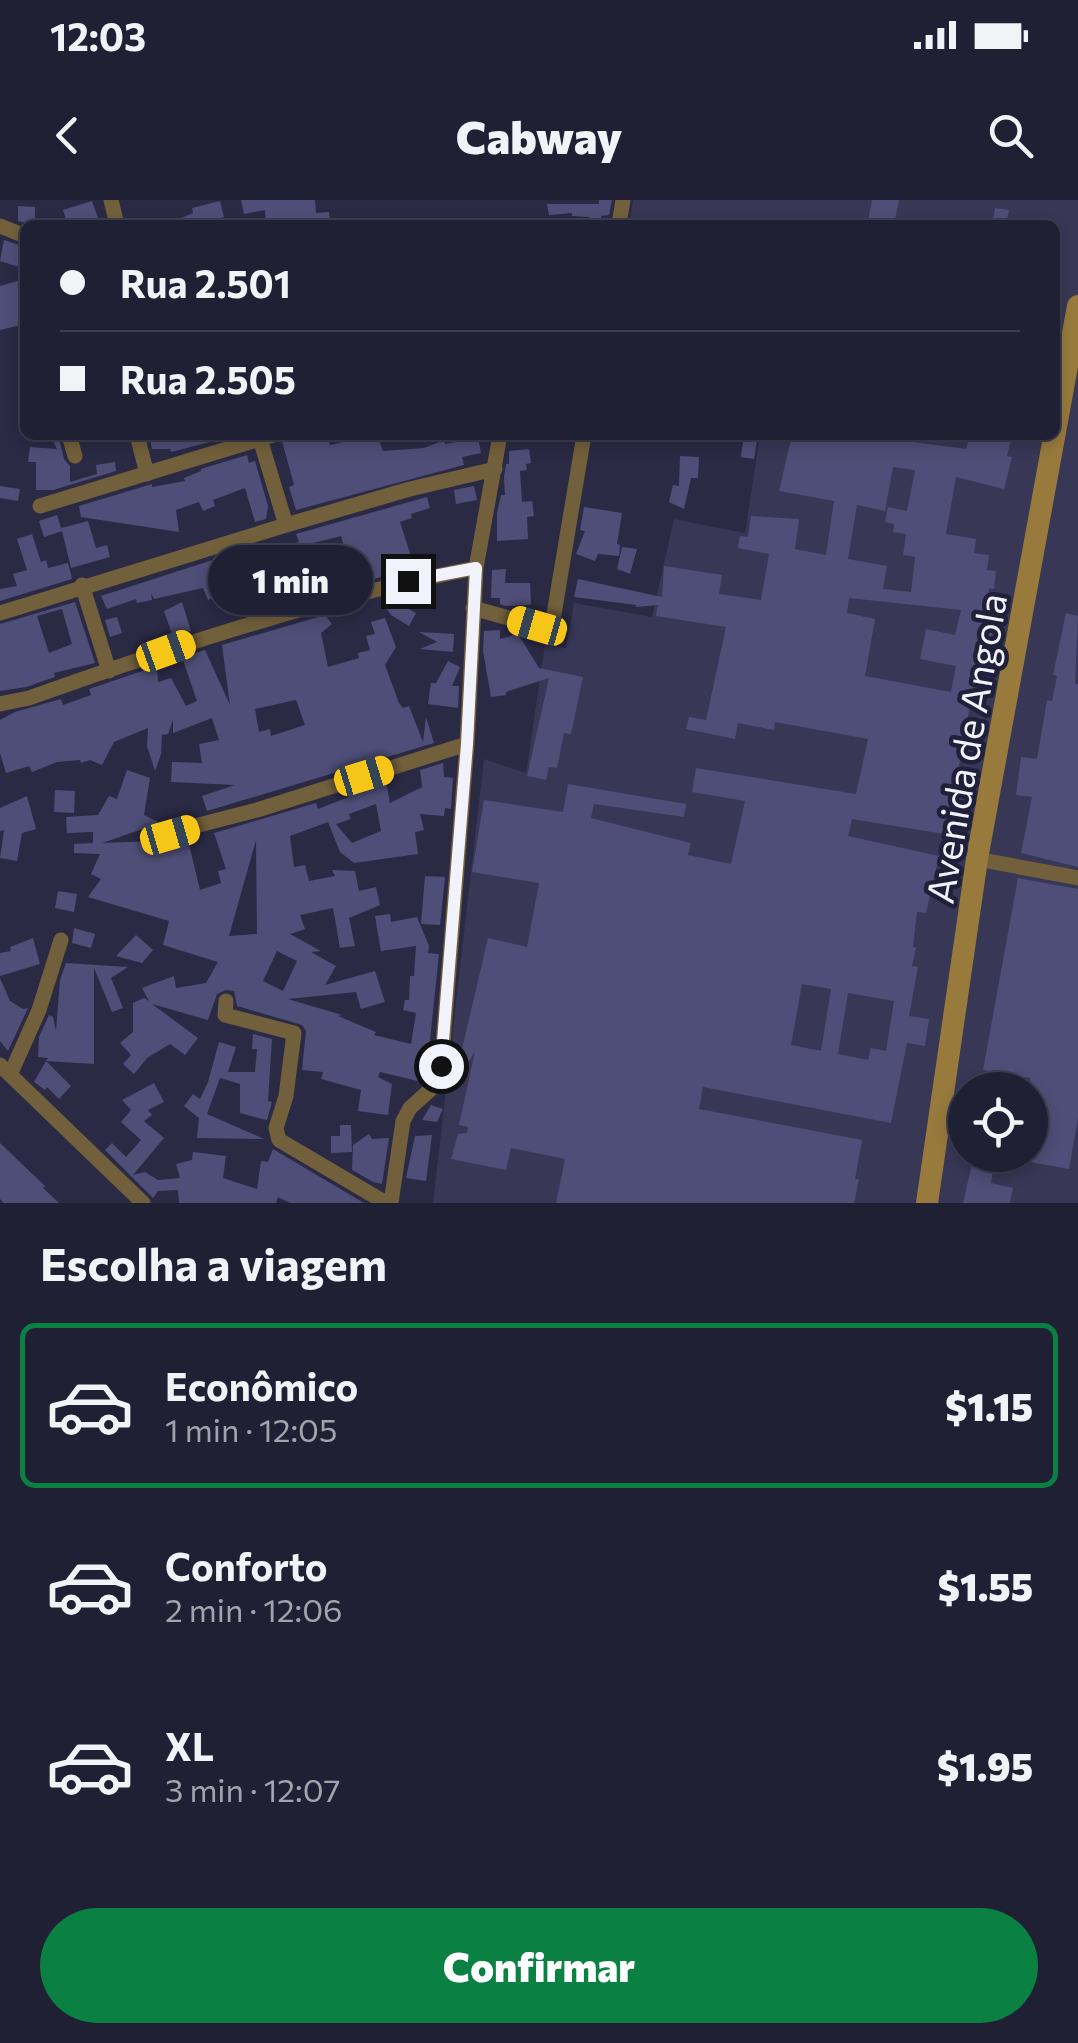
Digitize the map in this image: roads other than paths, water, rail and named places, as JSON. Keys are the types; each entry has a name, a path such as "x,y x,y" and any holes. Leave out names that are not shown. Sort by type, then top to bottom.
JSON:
{"main road":[{"name":"Avenida de Angola","path":"1060,405 1078,306"},
{"name":"Avenida de Angola","path":"928,1203 977,859 1054,440"}],"street":[{"path":"70,440 75,456"},
{"path":"138,440 147,474"},
{"path":"40,506 257,440"},
{"path":"268,440 286,524"},
{"path":"226,1002 224,1015 294,1033 286,1096 276,1128 278,1140 388,1203 403,1121 410,1108 440,1081 467,744 476,568 499,440"},
{"path":"473,608 537,626 553,620 583,440"},
{"path":"0,613 286,524 494,469"},
{"path":"0,704 238,627 408,581 476,568"},
{"path":"82,585 110,670"},
{"path":"164,834 257,810 467,744"},
{"path":"977,859 1078,878"},
{"path":"61,940 39,1010 5,1070 143,1203"}]}
